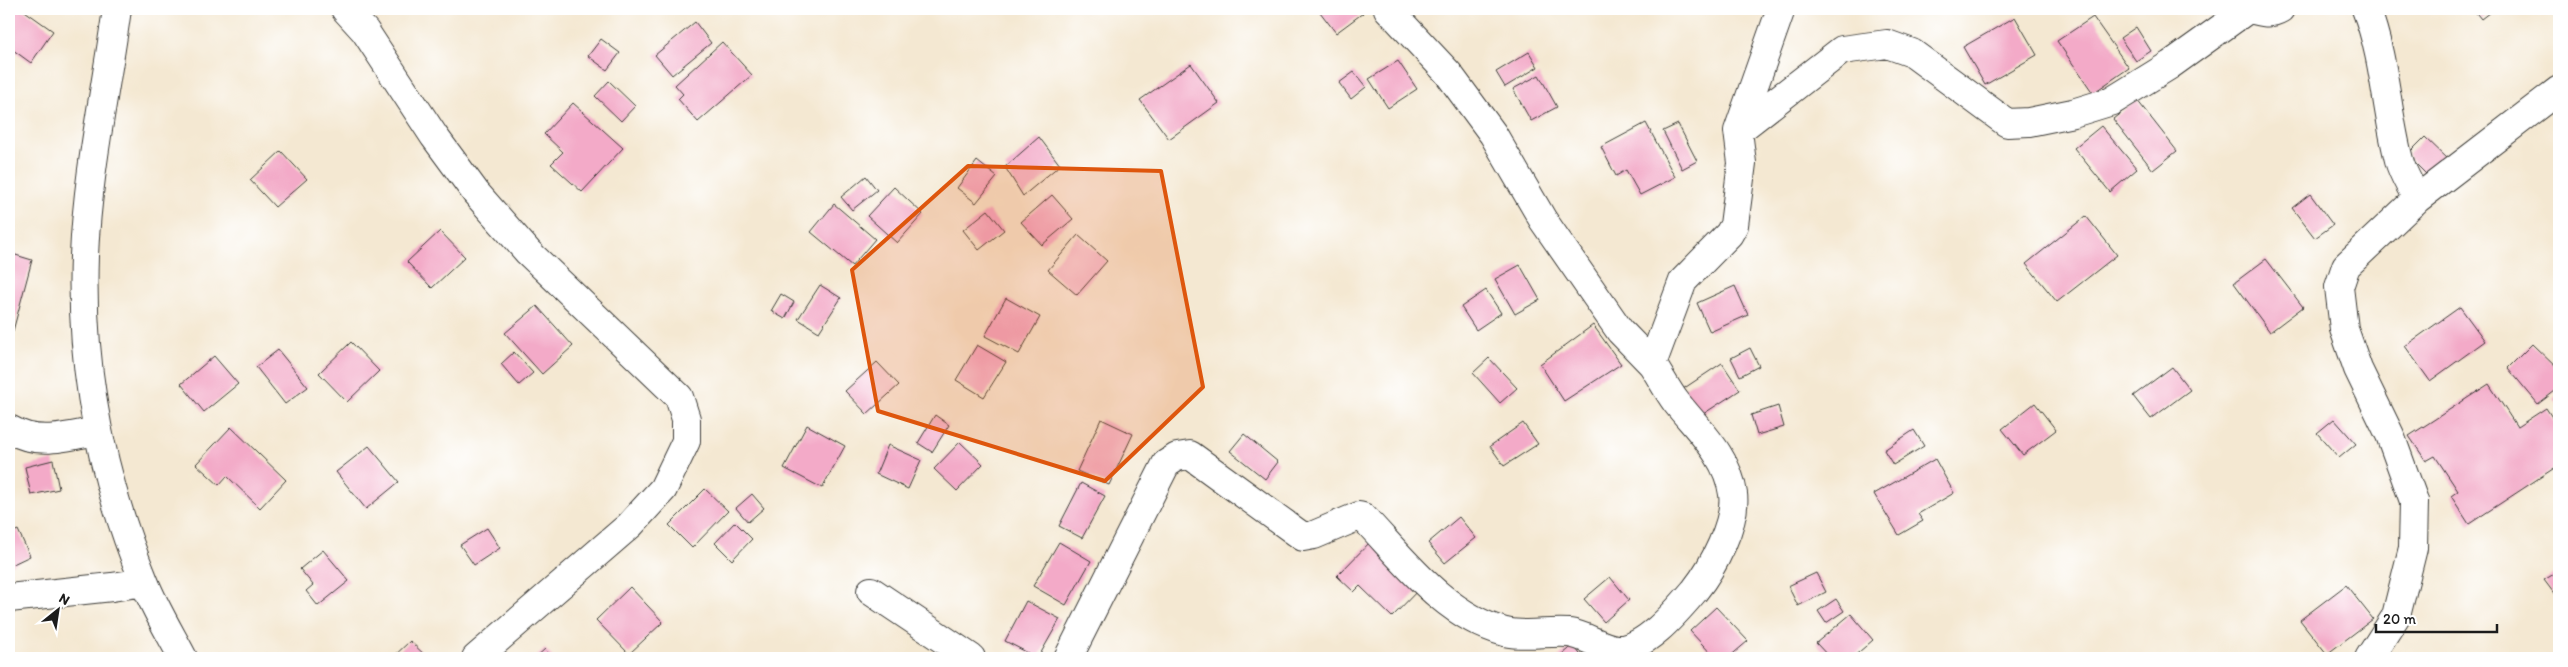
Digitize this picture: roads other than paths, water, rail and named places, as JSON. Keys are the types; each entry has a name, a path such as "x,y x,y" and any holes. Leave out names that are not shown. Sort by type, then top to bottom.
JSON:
{"street":[{"path":"117,9 84,256 85,344 96,431 114,496 144,582 182,658"},
{"path":"345,9 365,30 434,136 476,193 553,279 679,397 686,419 686,441 663,489 630,525 476,658"},
{"path":"1068,658 1166,464 1177,457 1190,455 1303,536 1314,535 1359,516 1363,517 1436,595 1480,622 1514,633 1530,635 1570,633 1616,649 1635,651 1682,605 1704,578 1732,520 1733,494 1724,463 1676,401 1652,364 1620,331 1543,220 1493,134 1453,81 1388,9"},
{"path":"1652,364 1684,281 1729,234 1734,225 1742,163 1738,131 1781,9 1775,9"},
{"path":"1738,131 1842,50 1887,44 1912,53 2007,123 2029,122 2073,113 2112,101 2170,65 2249,9 2263,12 2275,12 2280,9"},
{"path":"2366,9 2373,27 2385,77 2399,162 2417,198"},
{"path":"2369,658 2396,616 2413,548 2414,501 2390,435 2358,369 2344,329 2339,287 2346,266 2417,198 2559,90"},
{"path":"9,429 27,438 43,440 96,431"},
{"path":"9,598 144,582"},
{"path":"871,591 971,658"}]}
